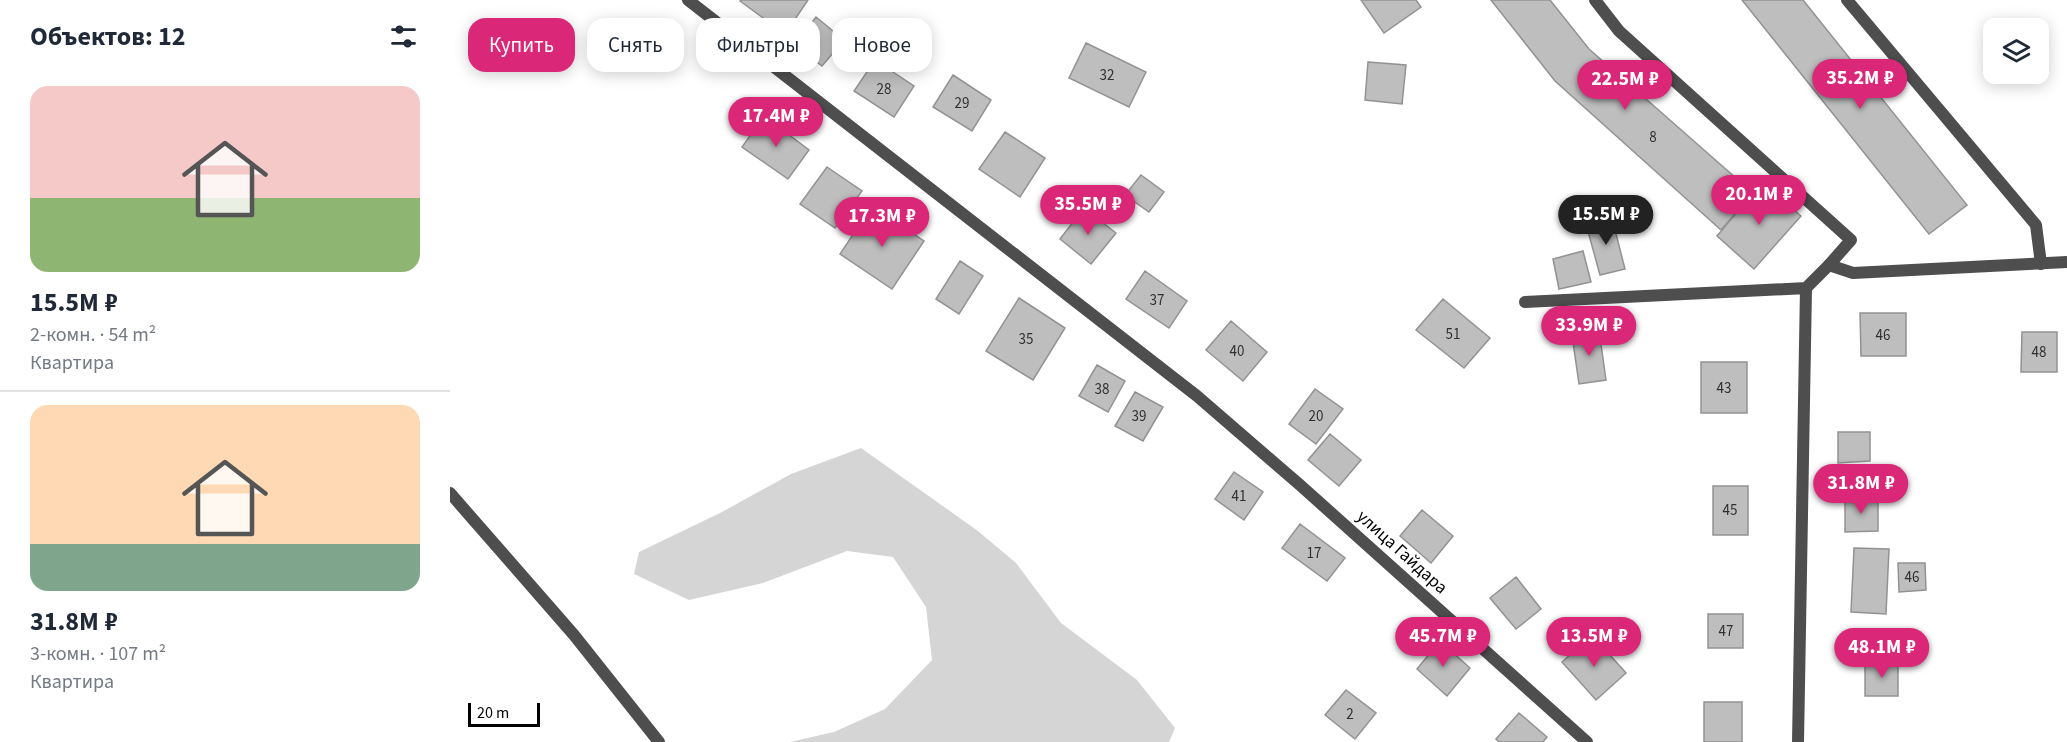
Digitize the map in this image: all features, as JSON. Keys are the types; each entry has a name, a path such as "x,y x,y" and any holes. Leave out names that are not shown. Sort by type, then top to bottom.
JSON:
{"street":[{"name":"улица Гайдара","path":"688,0 1197,396 1300,484 1587,742"},
{"path":"1525,302 1806,288 1851,240 1619,31 1595,0"},
{"path":"1846,0 2036,225 2041,264"},
{"path":"1829,265 1853,273 2067,262"},
{"path":"1798,742 1806,288"},
{"path":"450,493 573,635 659,742"}],"shaded area":[{"path":"861,448 978,531 1016,563 1061,623 1137,680 1175,728 1169,742 790,742 834,732 885,709 932,660 926,607 893,557 847,551 763,583 689,600 634,574 639,552 722,512 791,474"}],"building":[{"path":"808,0 796,18 763,18 740,1"},
{"path":"1361,0 1416,0 1421,7 1384,33"},
{"path":"1491,0 1550,0 1589,49 1753,193 1721,230 1555,81"},
{"path":"1742,0 1803,0 1967,205 1929,234"},
{"path":"820,20 832,30 832,54 822,66 820,64"},
{"path":"1086,43 1146,72 1129,107 1069,78"},
{"path":"1368,62 1406,65 1402,104 1365,100"},
{"path":"867,72 893,72 914,86 894,117 854,91"},
{"path":"953,75 991,100 972,131 933,107"},
{"path":"764,116 809,150 788,179 742,147"},
{"path":"1005,132 1045,158 1020,197 979,169"},
{"path":"827,167 862,191 835,228 800,204"},
{"path":"1141,175 1164,192 1149,212 1125,195"},
{"path":"1764,183 1801,216 1754,269 1717,236"},
{"path":"872,206 924,241 892,289 840,254"},
{"path":"1084,208 1116,233 1091,264 1060,239"},
{"path":"1612,218 1625,269 1600,275 1586,224"},
{"path":"1583,251 1591,282 1559,289 1553,259"},
{"path":"960,261 983,276 959,314 936,299"},
{"path":"1145,271 1187,301 1169,328 1126,299"},
{"path":"1019,298 1065,328 1033,380 986,351"},
{"path":"1443,299 1490,338 1464,368 1416,330"},
{"path":"1860,313 1906,313 1906,356 1861,356"},
{"path":"1231,321 1267,352 1243,381 1206,350"},
{"path":"1599,330 1606,380 1579,384 1572,335"},
{"path":"2022,332 2057,332 2057,372 2021,372"},
{"path":"1701,362 1747,362 1747,413 1701,413"},
{"path":"1097,365 1125,381 1108,412 1079,396"},
{"path":"1315,389 1343,409 1316,444 1289,424"},
{"path":"1135,392 1163,407 1143,441 1115,426"},
{"path":"1838,432 1870,432 1870,461 1838,463"},
{"path":"1330,434 1361,460 1339,486 1308,460"},
{"path":"1234,472 1263,492 1244,520 1215,499"},
{"path":"1713,486 1748,486 1748,535 1713,535"},
{"path":"1845,498 1878,498 1878,531 1845,532"},
{"path":"1422,510 1453,536 1431,563 1400,536"},
{"path":"1300,524 1345,558 1327,581 1282,548"},
{"path":"1854,548 1889,549 1886,614 1851,612"},
{"path":"1898,563 1925,563 1926,590 1899,592"},
{"path":"1516,577 1541,609 1516,629 1490,598"},
{"path":"1708,614 1743,614 1743,648 1708,648"},
{"path":"1592,635 1626,673 1596,700 1562,662"},
{"path":"1440,641 1470,668 1447,696 1417,669"},
{"path":"1865,662 1898,662 1898,696 1865,696"},
{"path":"1346,690 1376,713 1355,739 1325,715"},
{"path":"1704,702 1742,702 1742,742 1704,742"},
{"path":"1519,713 1547,737 1543,742 1499,742 1496,739"}]}
